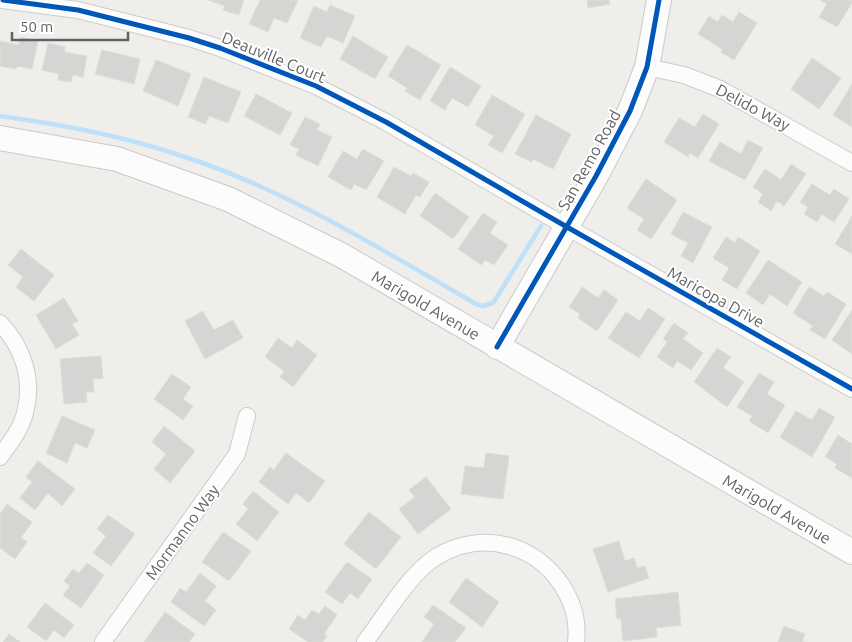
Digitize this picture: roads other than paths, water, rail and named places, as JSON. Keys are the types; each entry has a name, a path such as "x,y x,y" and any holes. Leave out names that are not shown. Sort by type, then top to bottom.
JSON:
{"main road":[{"name":"San Remo Road","path":"497,347 623,125 647,67 659,0"},
{"name":"Marigold Avenue","path":"0,138 117,159 228,198 341,255 852,552"}],"street":[{"name":"Deauville Court","path":"2,0 78,10 189,38 316,86 386,122 566,227"},
{"name":"Delido Way","path":"647,67 684,75 720,89 852,163"},
{"name":"Maricopa Drive","path":"566,227 852,389"},
{"path":"0,323 9,333 22,355 26,368 28,390 25,414 0,456"},
{"name":"Mormanno Way","path":"102,642 237,454 247,416"},
{"path":"365,642 412,578 424,566 455,548 484,542 518,549 544,564 554,574 566,593 574,612 577,627 576,642"}],"waterway":[{"path":"0,116 71,127 117,137 185,157 224,171 298,204 476,304 483,306 493,303 541,226"}]}
